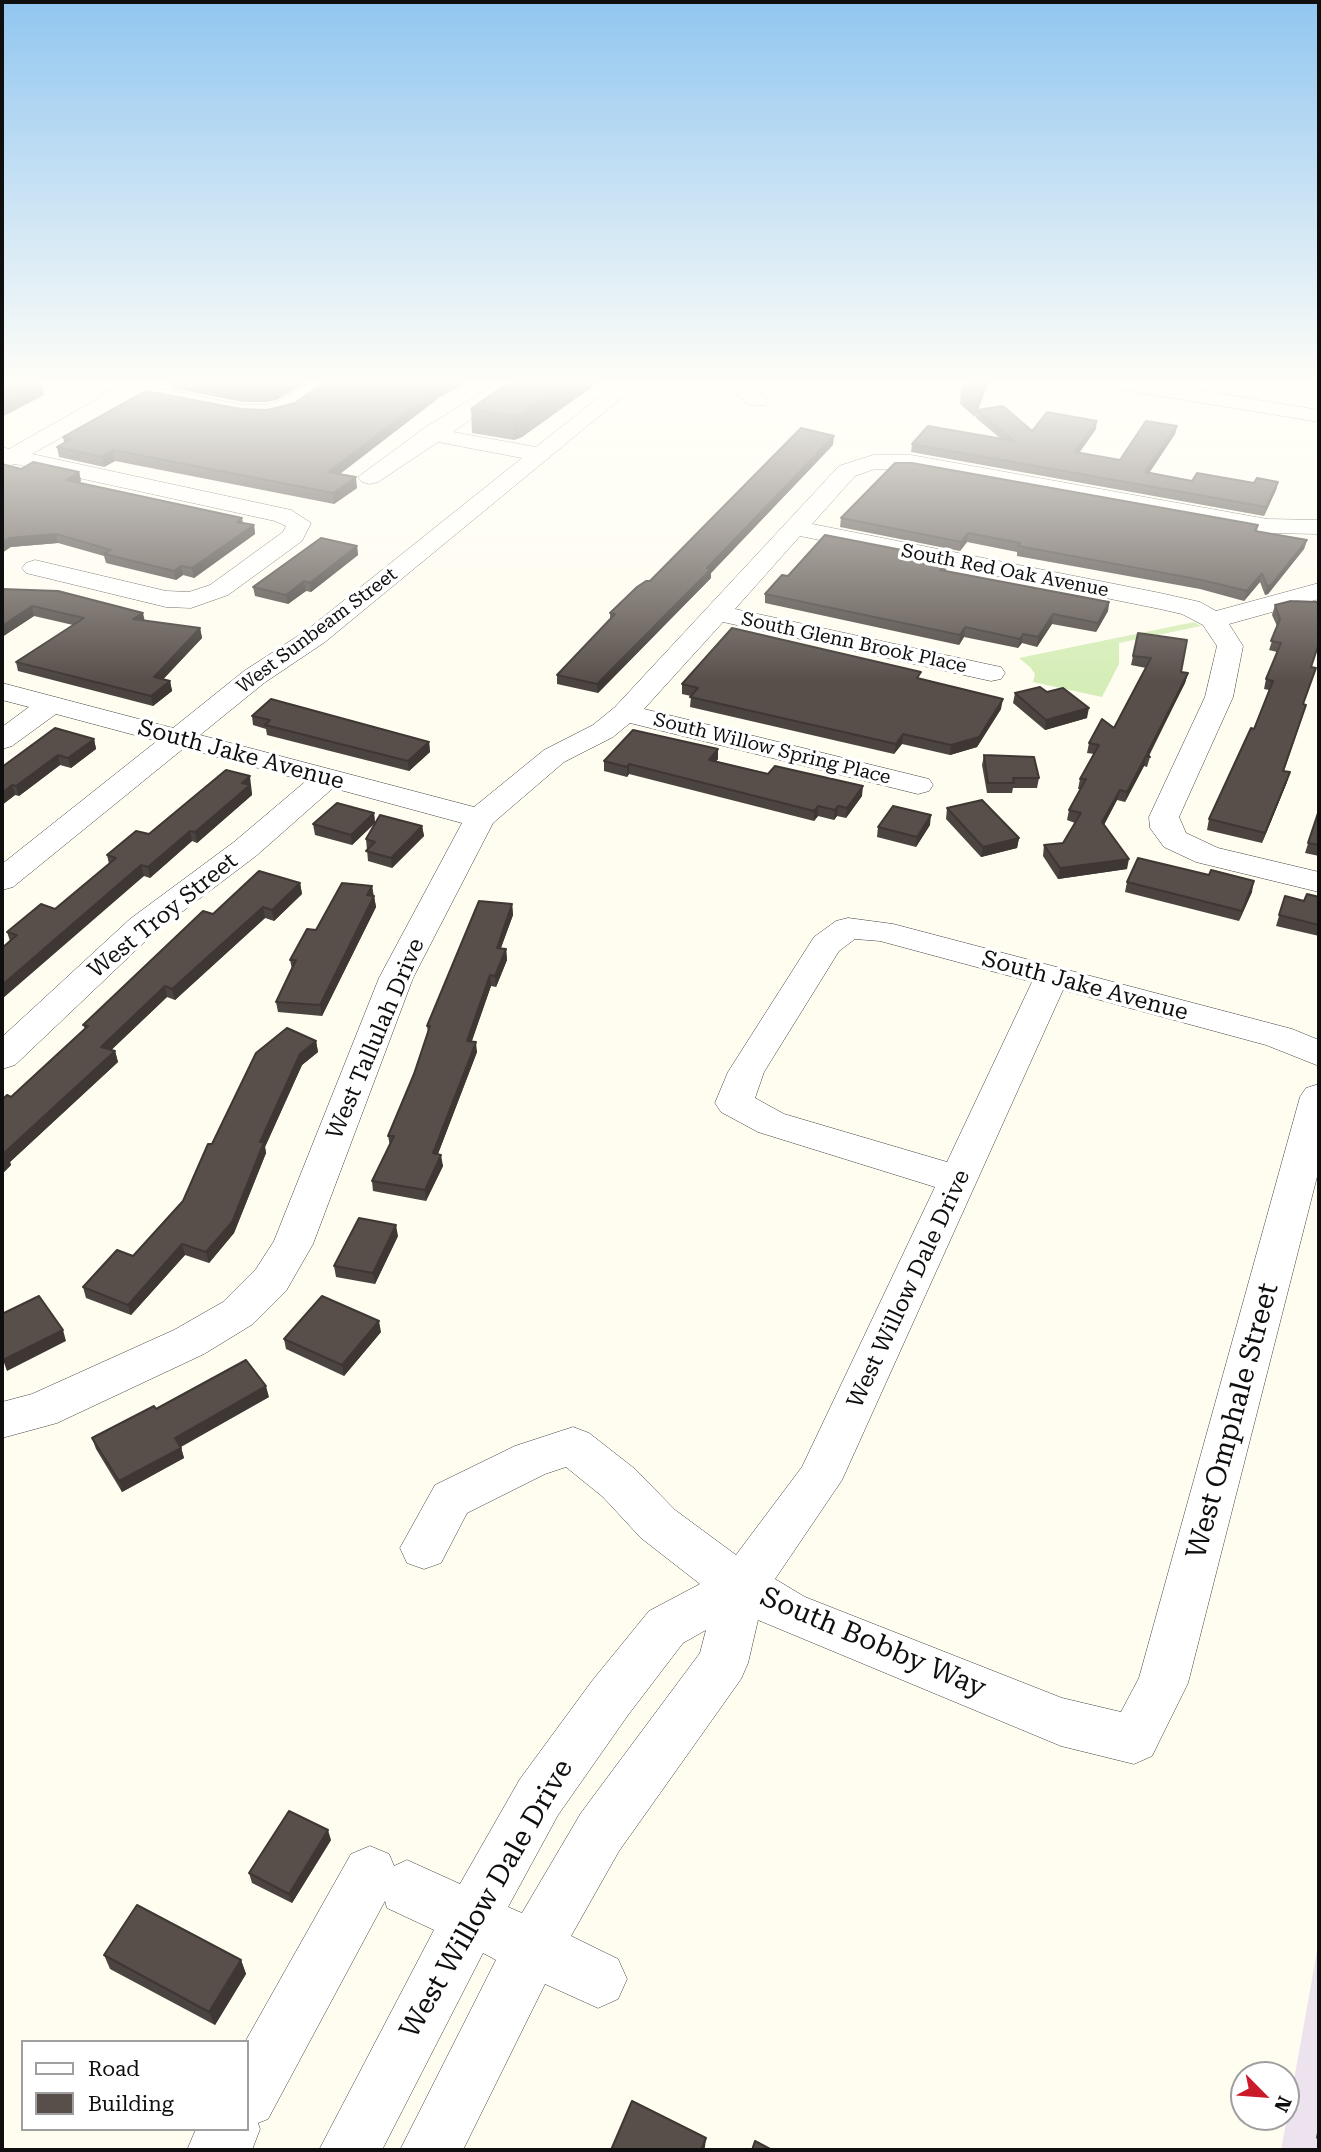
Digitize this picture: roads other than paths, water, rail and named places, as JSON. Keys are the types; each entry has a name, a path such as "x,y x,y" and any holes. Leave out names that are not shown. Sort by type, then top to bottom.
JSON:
{"street":[{"path":"35,568 166,599 191,600 219,590 293,536 299,523 283,515 122,481"},
{"name":"West Sunbeam Street","path":"2,880 254,677 316,636 508,481"},
{"name":"West Tallulah Drive","path":"2,1420 41,1410 189,1342 238,1313 271,1280 293,1244 396,978 480,818 554,756 603,731 625,713 837,481"},
{"name":"West Tallulah Drive","path":"1019,481 1267,526 1319,527"},
{"name":"South Red Oak Avenue","path":"795,528 1160,601 1191,608 1213,620"},
{"path":"1319,591 1213,620 1230,646 1219,697 1164,817 1166,828 1175,840 1207,855 1319,882"},
{"name":"South Glenn Brook Place","path":"717,613 991,673"},
{"name":"South Jake Avenue","path":"2,691 480,818"},
{"path":"2,740 51,704"},
{"name":"South Willow Spring Place","path":"625,713 918,785"},
{"name":"West Troy Street","path":"2,1057 142,926 245,849 327,778"},
{"name":"South Jake Avenue","path":"960,1180 771,1123 734,1103 746,1072 826,944 848,928 881,931 1279,1037 1319,1054"},
{"name":"West Willow Dale Drive","path":"431,2150 534,1946 600,1832 723,1663 742,1586 819,1480 1052,977"},
{"name":"West Omphale Street","path":"1134,1739 1163,1683 1319,1097"},
{"name":"South Bobby Way","path":"424,1548 451,1499 531,1459 573,1446 619,1483 658,1524 742,1586 788,1612 1061,1722 1134,1739"},
{"name":"West Willow Dale Drive","path":"350,2150 470,1917 538,1797 610,1698 666,1628 742,1586"},
{"path":"248,2096 388,1880"},
{"path":"218,2150 229,2131"}],"lane":[{"path":"388,1880 534,1946 598,1979"}]}
